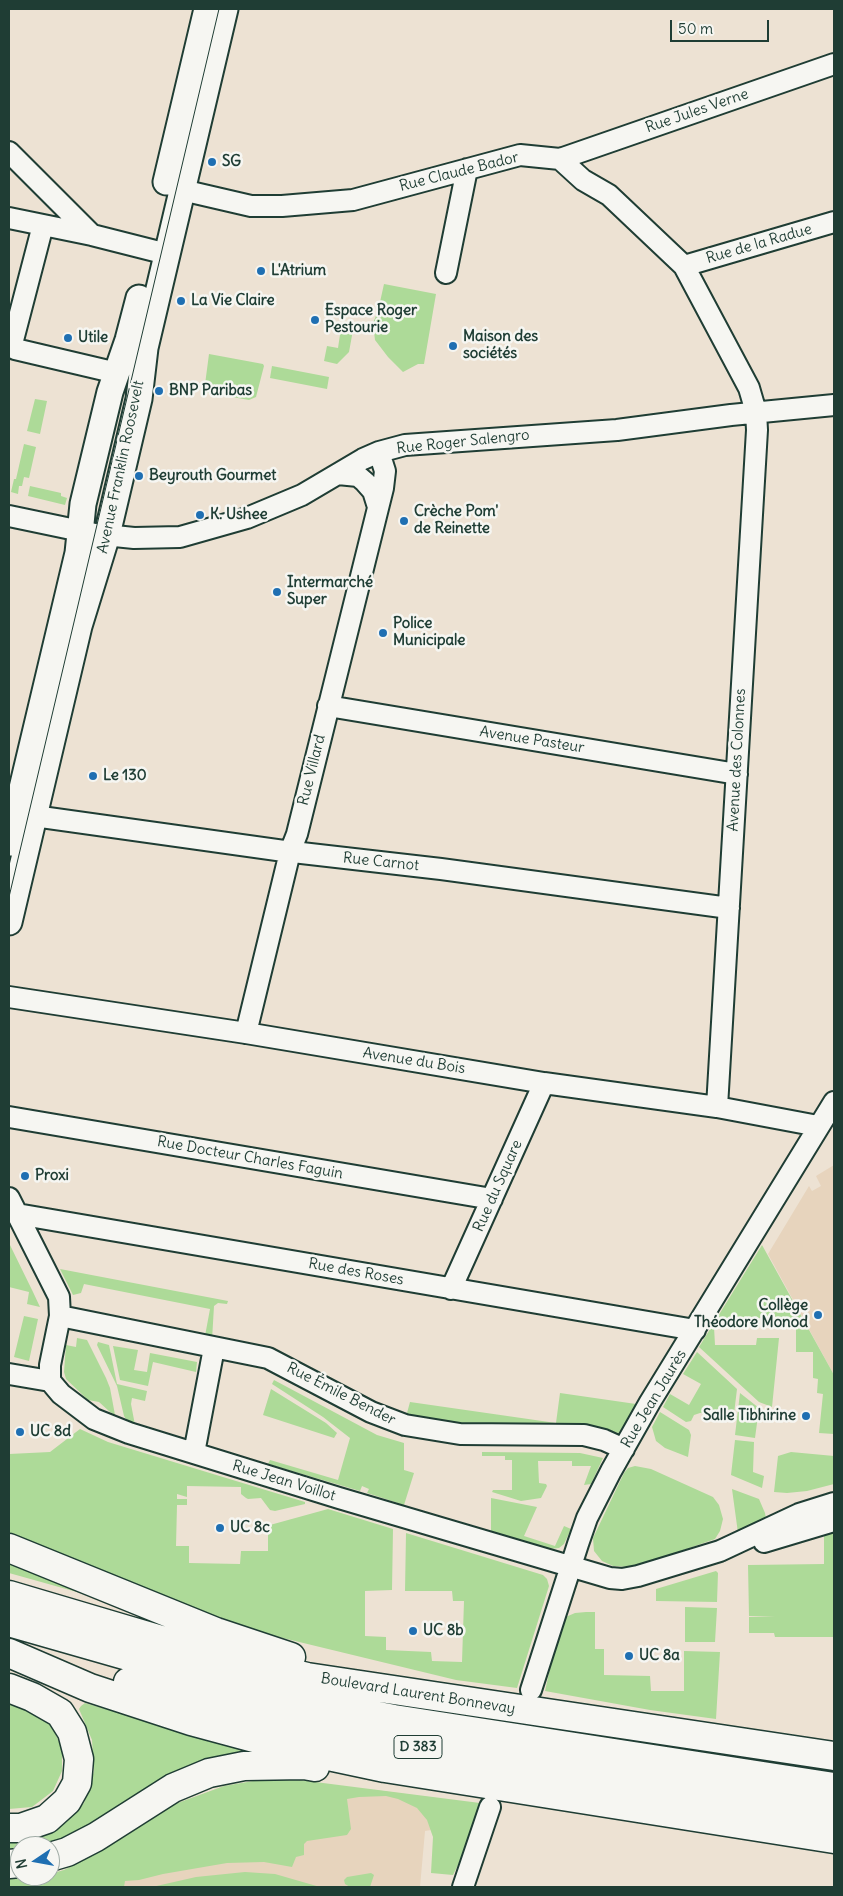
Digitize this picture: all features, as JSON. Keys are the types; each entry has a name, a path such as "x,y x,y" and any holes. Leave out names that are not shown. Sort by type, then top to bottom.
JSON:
{"highway":[{"path":"9,1548 216,1632 307,1662 367,1675 421,1695"},
{"name":"Boulevard Laurent Bonnevay","path":"9,1595 205,1653 307,1677 834,1756"},
{"path":"9,1622 204,1678 300,1701 394,1719 834,1787"},
{"path":"9,1651 90,1688 191,1721 290,1748 385,1768 834,1839"},
{"name":"D 383","path":"9,1651 286,1723 388,1743 834,1812"},
{"path":"9,1688 32,1697 60,1713 72,1732 79,1760 77,1783 66,1801 47,1819 21,1828 9,1828"},
{"path":"60,1854 96,1836 173,1788 210,1773 244,1766 304,1765 450,1789 582,1800"}],"main road":[{"name":"Avenue Franklin Roosevelt","path":"9,922 80,626 107,535 139,399 158,252 206,9"},
{"name":"Avenue Franklin Roosevelt","path":"9,843 78,553 83,504 110,392 158,252 182,190 225,9"}],"street":[{"name":"Rue Jules Verne","path":"560,159 834,64"},
{"path":"9,152 92,235"},
{"name":"Rue Claude Bador","path":"182,190 251,206 282,206 353,200 520,155 560,159"},
{"path":"560,159 583,180 609,195 684,266 749,388 756,412"},
{"path":"446,273 467,169"},
{"path":"9,218 92,235 158,252"},
{"name":"Rue de la Radue","path":"684,266 834,222"},
{"path":"43,225 12,344 15,349 117,373"},
{"name":"Rue Roger Salengro","path":"9,516 107,535 171,538 247,518 302,495 378,452 405,445 617,430 756,412 834,405"},
{"name":"Avenue des Colonnes","path":"717,1107 756,440 756,412"},
{"name":"Rue Villard","path":"246,1033 383,488 385,471 378,452"},
{"path":"338,474 358,476 373,491 378,507"},
{"name":"Avenue Pasteur","path":"328,706 737,774"},
{"name":"Rue Carnot","path":"34,816 290,852 451,870 729,908"},
{"name":"Avenue du Bois","path":"9,997 246,1033 544,1083 717,1107 818,1126"},
{"name":"Rue du Square","path":"451,1289 544,1083"},
{"name":"Rue Jean Jaurès","path":"531,1690 588,1518 650,1402 834,1102"},
{"name":"Rue Docteur Charles Faguin","path":"9,1117 492,1199"},
{"path":"9,1374 50,1382 50,1365 60,1316 59,1296 13,1206"},
{"name":"Rue des Roses","path":"13,1206 451,1289 695,1330"},
{"name":"Rue Émile Bender","path":"60,1316 268,1358 371,1412 405,1425 460,1434 584,1436 604,1440 624,1449"},
{"path":"194,1453 214,1348"},
{"name":"Rue Jean Voillot","path":"50,1382 61,1394 105,1424 339,1498 610,1578 622,1579 645,1574 728,1548"},
{"path":"728,1548 799,1514 834,1503"},
{"path":"728,1548 742,1548 834,1521"},
{"path":"463,1887 490,1808"}],"shaded area":[{"name":"Collège Théodore Monod","path":"834,1165 834,1375 768,1254 809,1186 812,1191 821,1186 816,1176"},
{"path":"224,1786 376,1790 436,1798 432,1833 431,1830 425,1831 420,1887 9,1887 60,1886 60,1871 101,1851 175,1804"}],"green space":[{"path":"384,284 436,294 424,364 418,364 403,372 375,340 373,323 378,311"},
{"path":"341,328 353,330 349,352 337,364 324,361 327,346 338,348"},
{"path":"209,354 263,364 256,397 249,400 204,392"},
{"path":"272,366 329,377 327,389 270,378"},
{"path":"35,399 47,401 40,434 27,431"},
{"path":"24,444 36,447 29,478 24,477 22,486 19,486 18,494 11,492"},
{"path":"30,486 61,493 61,496 67,498 65,505 28,496"},
{"path":"9,1243 40,1307 27,1304 29,1292 9,1287"},
{"path":"762,1245 834,1375 834,1434 819,1433 823,1394 817,1393 818,1379 813,1378 813,1352 796,1352 796,1323 779,1323 779,1318 757,1318 757,1327 714,1327 715,1345 756,1345 757,1338 779,1338 772,1407 759,1402 699,1347"},
{"path":"60,1269 228,1301 227,1304 218,1303 214,1306 212,1340 205,1336 210,1309 84,1284 81,1293 73,1295"},
{"path":"24,1316 38,1319 29,1361 14,1357"},
{"path":"77,1338 87,1340 106,1378 110,1388 115,1415 99,1402 88,1400 66,1379 64,1372 66,1345 76,1347"},
{"path":"98,1342 109,1345 117,1384 147,1391 145,1401 132,1398 131,1404 135,1425 128,1422 124,1416 117,1386 97,1345"},
{"path":"113,1346 138,1350 134,1370 147,1372 150,1353 197,1362 196,1372 153,1362 148,1386 120,1380"},
{"path":"697,1352 737,1389 734,1414 700,1413 694,1415 691,1421 686,1422 663,1407 670,1394 689,1405 701,1384 683,1374"},
{"path":"274,1380 377,1435 404,1443 404,1470 414,1473 404,1505 367,1493 369,1489 362,1486 360,1491 268,1464 270,1460 338,1480 350,1438 323,1417 272,1384"},
{"path":"271,1389 326,1423 337,1433 334,1438 263,1415"},
{"path":"560,1393 636,1404 619,1433 557,1423 556,1427 458,1427 409,1416 407,1413 410,1402 556,1423"},
{"path":"740,1393 759,1408 755,1438 735,1435"},
{"path":"660,1412 689,1430 691,1435 688,1457 665,1448 656,1441 652,1427"},
{"path":"80,1429 108,1442 305,1502 305,1504 275,1511 270,1510 261,1498 246,1498 241,1494 241,1487 187,1486 187,1497 177,1494 177,1499 187,1499 187,1505 177,1505 176,1546 189,1546 189,1563 240,1564 241,1551 268,1551 268,1529 270,1525 328,1509 393,1529 392,1590 365,1591 365,1636 386,1637 386,1650 431,1652 432,1661 462,1662 464,1601 453,1601 452,1591 405,1591 406,1533 543,1575 547,1579 549,1586 517,1688 456,1680 258,1632 177,1605 9,1542 9,1454 50,1452"},
{"path":"735,1440 754,1442 753,1472 764,1476 762,1488 731,1475"},
{"path":"482,1452 580,1453 603,1458 591,1484 584,1485 591,1466 572,1466 572,1461 538,1461 539,1483 546,1484 547,1486 541,1498 521,1501 492,1492 493,1490 512,1490 512,1460 505,1460 505,1456 482,1456"},
{"path":"791,1452 834,1456 834,1484 807,1491 774,1492 778,1456"},
{"path":"635,1466 651,1469 713,1497 719,1505 723,1519 720,1531 715,1539 641,1565 628,1567 613,1566 602,1561 594,1551 593,1538 624,1473 628,1468"},
{"path":"732,1489 759,1499 766,1519 738,1533"},
{"path":"491,1498 537,1507 524,1536 555,1546 564,1526 571,1529 564,1544 559,1548 550,1549 491,1531"},
{"path":"824,1529 834,1529 834,1637 775,1637 774,1633 749,1633 749,1617 775,1616 749,1616 748,1565 824,1564"},
{"path":"9,1556 134,1608 9,1573"},
{"path":"716,1571 718,1573 717,1602 656,1601 656,1589"},
{"path":"685,1607 717,1608 715,1642 685,1642"},
{"path":"595,1612 595,1649 604,1649 604,1675 650,1676 651,1691 684,1691 684,1651 720,1652 716,1719 650,1710 545,1691 561,1619 575,1613"},
{"path":"9,1703 40,1715 52,1726 62,1749 62,1771 53,1791 32,1807 9,1809"},
{"path":"85,1703 247,1750 242,1756 60,1841 60,1836 43,1836 65,1823 84,1803 94,1771 92,1740 79,1709"},
{"path":"276,1777 480,1803 461,1859 453,1875 431,1873 433,1837 427,1820 417,1808 398,1799 386,1796 347,1799 351,1829 347,1835 307,1841 304,1844 304,1855 296,1857 292,1867 264,1862 227,1863 125,1881 124,1887 9,1887 10,1879 10,1886 60,1886 60,1871 101,1851 175,1804 224,1786"},
{"path":"245,1872 275,1874 320,1887 152,1887 196,1877"},
{"path":"371,1873 374,1875 370,1887 350,1887 345,1884 344,1880 347,1877"}],"tram line":[{"path":"9,897 219,9"}],"place":[{"name":"SG","path":"212,162"},
{"name":"L'Atrium","path":"261,271"},
{"name":"La Vie Claire","path":"181,301"},
{"name":"Espace Roger Pestourie","path":"315,320"},
{"name":"Utile","path":"68,338"},
{"name":"Maison des sociétés","path":"453,346"},
{"name":"BNP Paribas","path":"159,391"},
{"name":"Beyrouth Gourmet","path":"139,476"},
{"name":"K. Ushee","path":"200,515"},
{"name":"Crèche Pom' de Reinette","path":"404,521"},
{"name":"Intermarché Super","path":"277,592"},
{"name":"Police Municipale","path":"383,633"},
{"name":"Le 130","path":"93,776"},
{"name":"Proxi","path":"25,1176"},
{"name":"Collège Théodore Monod","path":"818,1315"},
{"name":"Salle Tibhirine","path":"806,1416"},
{"name":"UC 8d","path":"20,1432"},
{"name":"UC 8c","path":"220,1528"},
{"name":"UC 8b","path":"413,1631"},
{"name":"UC 8a","path":"629,1656"}]}
